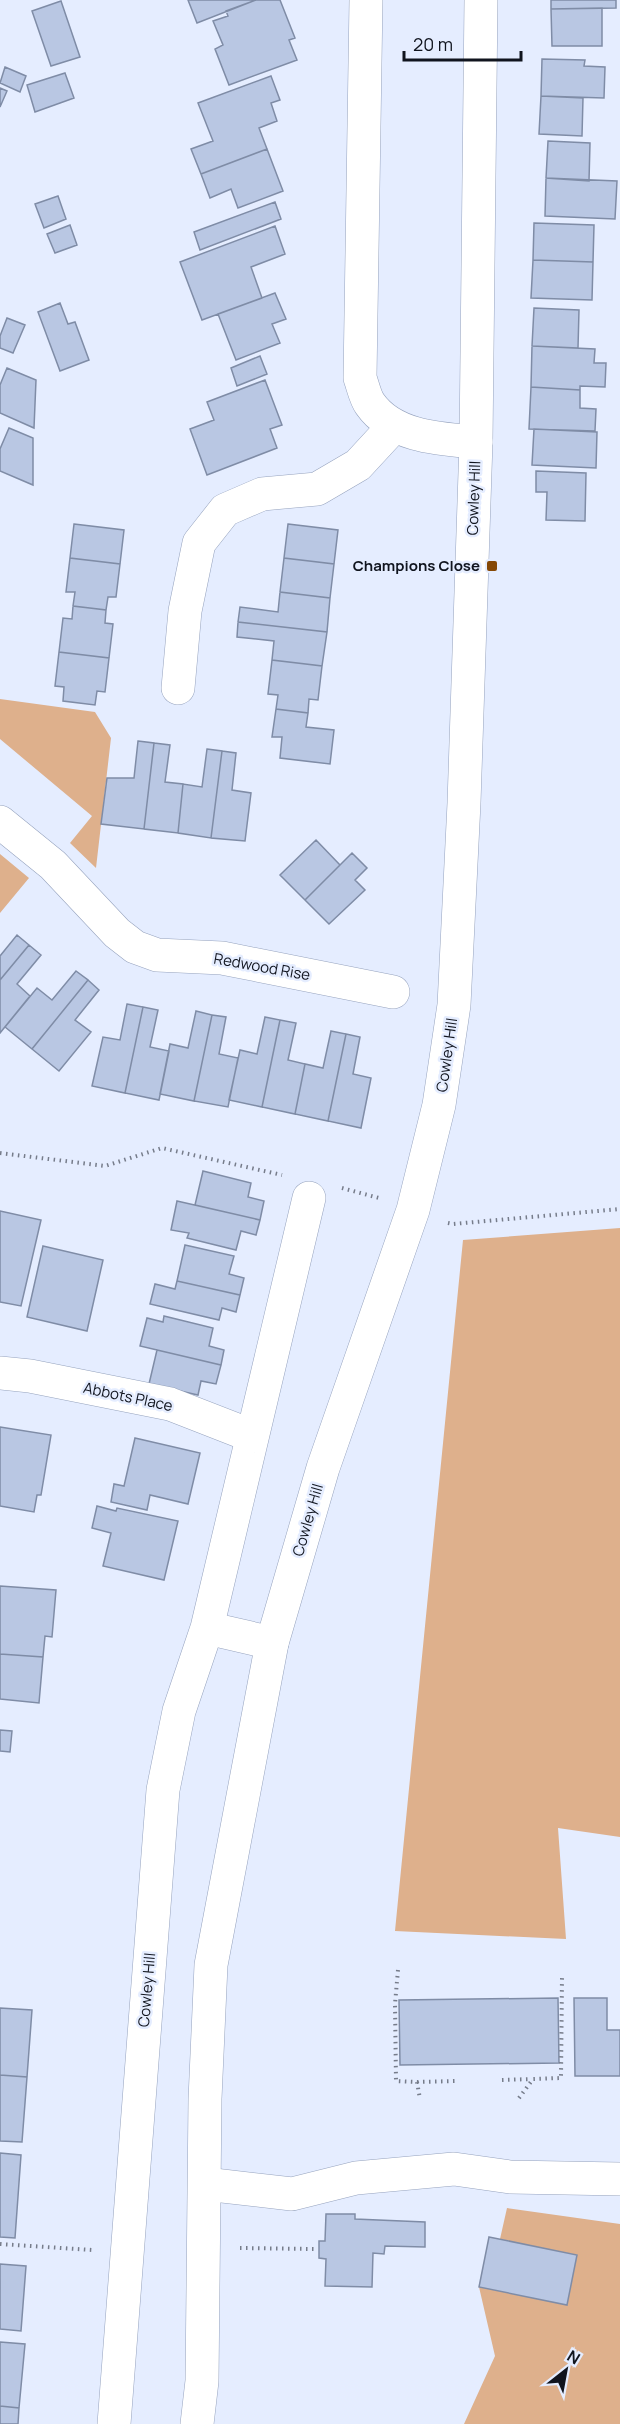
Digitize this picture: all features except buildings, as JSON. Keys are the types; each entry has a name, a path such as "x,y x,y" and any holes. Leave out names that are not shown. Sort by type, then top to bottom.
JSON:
{"street":[{"name":"Cowley Hill","path":"366,0 360,378 370,404 394,426 434,439 476,442"},
{"name":"Cowley Hill","path":"197,2424 202,2381 205,2099 211,1965 273,1643 323,1468 413,1210 439,1105 454,1005 464,803 476,442 481,0"},
{"path":"178,688 185,611 199,543 225,510 262,494 317,489 358,465 394,426"},
{"name":"Redwood Rise","path":"0,822 53,865 117,933 135,947 157,955 222,958 393,992"},
{"path":"273,1643 207,1628 311,1187"},
{"name":"Abbots Place","path":"0,1373 30,1376 170,1404 252,1436"},
{"name":"Cowley Hill","path":"114,2424 163,1790 179,1711 207,1628"},
{"path":"205,2184 292,2194 356,2178 454,2169 510,2177 620,2179"}],"path":[{"path":"0,1153 105,1166 162,1148 311,1187 369,1194 453,1224 620,1209"},
{"path":"398,1970 395,2004 396,2081 456,2081"},
{"path":"502,2080 561,2078 562,1976"},
{"path":"519,2098 533,2079"},
{"path":"417,2082 420,2099"},
{"path":"0,2244 127,2252"},
{"path":"204,2248 315,2249"}],"shaded area":[{"path":"0,699 95,712 111,738 96,868 70,843 92,816 0,739"},
{"path":"0,854 29,878 0,913"},
{"path":"620,1228 620,1837 558,1828 566,1939 395,1931 463,1240"},
{"path":"507,2208 620,2224 620,2424 464,2424 495,2356 479,2287 567,2305 577,2255 500,2239"}],"place":[{"name":"Champions Close","path":"492,566"}]}
